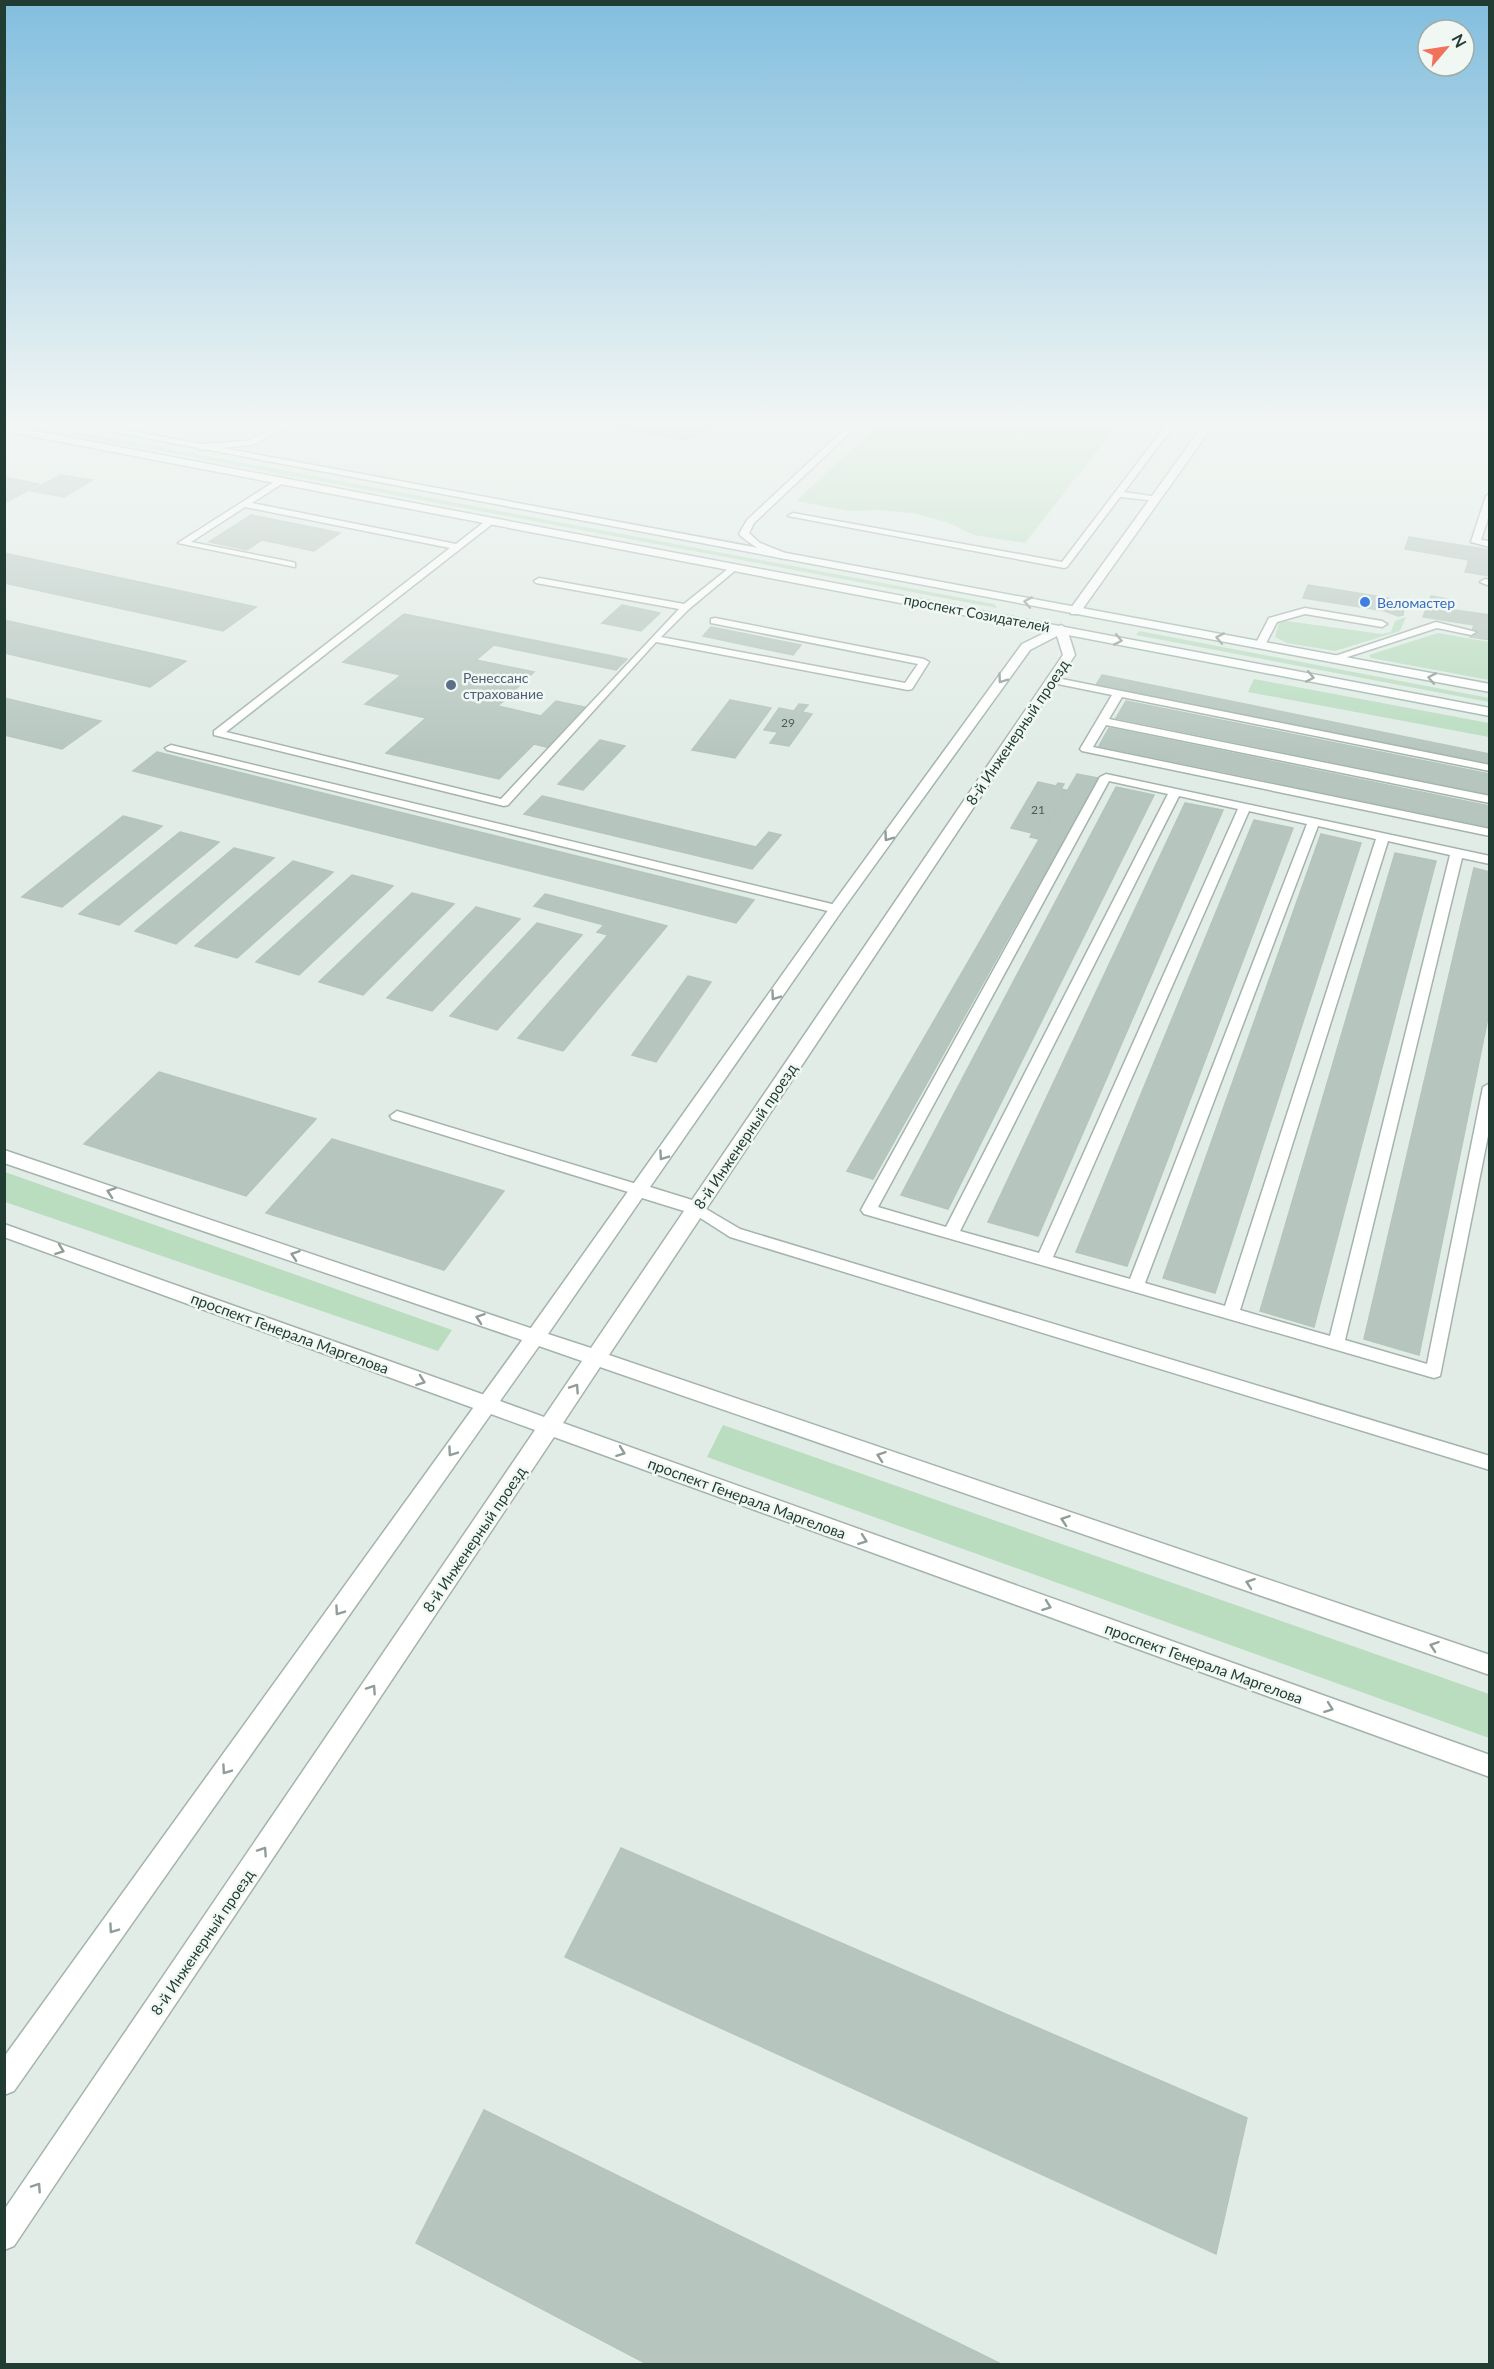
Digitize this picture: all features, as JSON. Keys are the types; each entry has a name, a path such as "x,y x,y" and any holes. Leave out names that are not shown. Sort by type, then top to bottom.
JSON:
{"street":[{"name":"проспект Созидателей","path":"563,535 1490,712"},
{"name":"проспект Созидателей","path":"667,535 1490,688"},
{"path":"1061,629 1130,535"},
{"name":"8-й Инженерный проезд","path":"4,2081 535,1337 836,909 1026,647 1061,629 1069,655 4,2236"},
{"path":"4,1156 1490,1665"},
{"path":"638,1190 696,1209"},
{"name":"проспект Генерала Маргелова","path":"4,1230 1490,1766"}],"lane":[{"path":"196,535 183,543 292,565"},
{"path":"396,535 458,547"},
{"path":"474,535 218,733 504,803 654,639 686,607 734,567"},
{"path":"745,535 757,544 787,557"},
{"path":"898,535 1064,564 1087,535"},
{"path":"1478,535 1476,542 1490,544"},
{"path":"539,581 686,607"},
{"path":"1260,645 1273,620 1305,611 1382,624"},
{"path":"654,639 908,687 924,662 715,621"},
{"path":"1331,659 1436,626 1471,632"},
{"path":"1052,680 1490,768"},
{"path":"1119,693 1086,748 1490,833"},
{"path":"1103,721 1490,800"},
{"path":"171,748 836,909"},
{"path":"1490,860 1106,777 869,1210 1434,1372 1490,1087"},
{"path":"951,1233 1174,792"},
{"path":"1044,1260 1245,807"},
{"path":"1136,1286 1314,822"},
{"path":"1231,1313 1383,837"},
{"path":"1336,1343 1457,853"},
{"path":"397,1116 638,1190"},
{"path":"696,1209 735,1233 1490,1462"}],"green space":[{"path":"605,535 625,535 994,604 997,608"},
{"path":"973,535 1032,535 1025,543"},
{"path":"1406,617 1400,631 1335,651 1287,643 1275,637 1279,623 1286,621 1382,634 1391,632 1395,621"},
{"path":"1139,631 1489,698 1489,702 1136,635"},
{"path":"1438,633 1489,642 1489,680 1371,658 1369,655"},
{"path":"1254,679 1489,723 1489,737 1248,692"},
{"path":"5,1172 452,1330 438,1351 5,1202"},
{"path":"723,1425 1489,1694 1489,1738 707,1457"}],"building":[{"path":"221,535 338,535 314,551 262,540 247,550 209,542"},
{"path":"1409,537 1490,550 1490,576 1465,572 1469,560 1405,549"},
{"path":"4,553 256,607 223,631 4,583"},
{"path":"1308,585 1389,598 1388,601 1405,604 1403,615 1398,616 1385,611 1303,598"},
{"path":"1431,596 1452,600 1448,609 1490,615 1490,640 1470,637 1474,625 1423,617"},
{"path":"622,605 660,613 641,631 602,623"},
{"path":"404,614 627,659 616,670 494,645 476,660 534,672 498,706 541,716 556,701 589,708 550,748 534,744 499,779 386,753 426,718 365,704 401,675 343,662"},
{"path":"4,620 186,661 150,687 4,653"},
{"path":"711,627 801,645 793,655 703,636"},
{"path":"1102,675 1490,754 1490,763 1096,685"},
{"path":"4,698 101,721 62,749 4,735"},
{"path":"730,700 771,708 735,758 692,750"},
{"path":"1126,701 1490,774 1490,794 1116,718"},
{"path":"799,704 808,705 802,712 812,714 789,746 770,743 778,732 764,730 779,708 794,711"},
{"path":"1109,728 1490,806 1490,827 1099,746"},
{"path":"600,740 625,746 583,790 558,784"},
{"path":"157,752 754,900 736,923 133,771"},
{"path":"1077,774 1098,778 873,1179 847,1171"},
{"path":"1038,782 1056,786 1058,783 1064,784 1061,789 1066,790 1038,839 1030,837 1032,833 1011,828"},
{"path":"1116,787 1154,795 948,1209 901,1195"},
{"path":"542,796 756,847 769,832 781,835 752,869 524,814"},
{"path":"1185,803 1223,810 1038,1236 988,1222"},
{"path":"123,816 162,826 62,907 22,897"},
{"path":"1254,820 1293,828 1127,1266 1076,1252"},
{"path":"180,832 219,842 119,925 79,914"},
{"path":"1321,834 1361,843 1215,1293 1163,1278"},
{"path":"234,848 274,858 176,944 135,931"},
{"path":"1395,853 1436,861 1314,1327 1260,1311"},
{"path":"293,861 333,872 237,958 195,946"},
{"path":"1474,868 1490,872 1490,1008 1419,1355 1364,1339"},
{"path":"352,875 393,886 299,975 256,962"},
{"path":"412,893 454,904 363,995 319,982"},
{"path":"545,894 667,926 563,1051 518,1038 608,935 597,932 604,925 534,906"},
{"path":"476,907 520,919 432,1011 387,998"},
{"path":"537,923 582,935 497,1030 450,1016"},
{"path":"688,976 711,982 656,1062 632,1055"},
{"path":"159,1072 316,1119 246,1196 84,1144"},
{"path":"332,1139 504,1191 444,1270 266,1213"},
{"path":"621,1848 1247,2118 1216,2254 565,1957"},
{"path":"484,2110 1001,2364 647,2364 416,2243"}],"place":[{"name":"Веломастер","path":"1365,602"},
{"name":"Ренессанс страхование","path":"451,685"}]}
